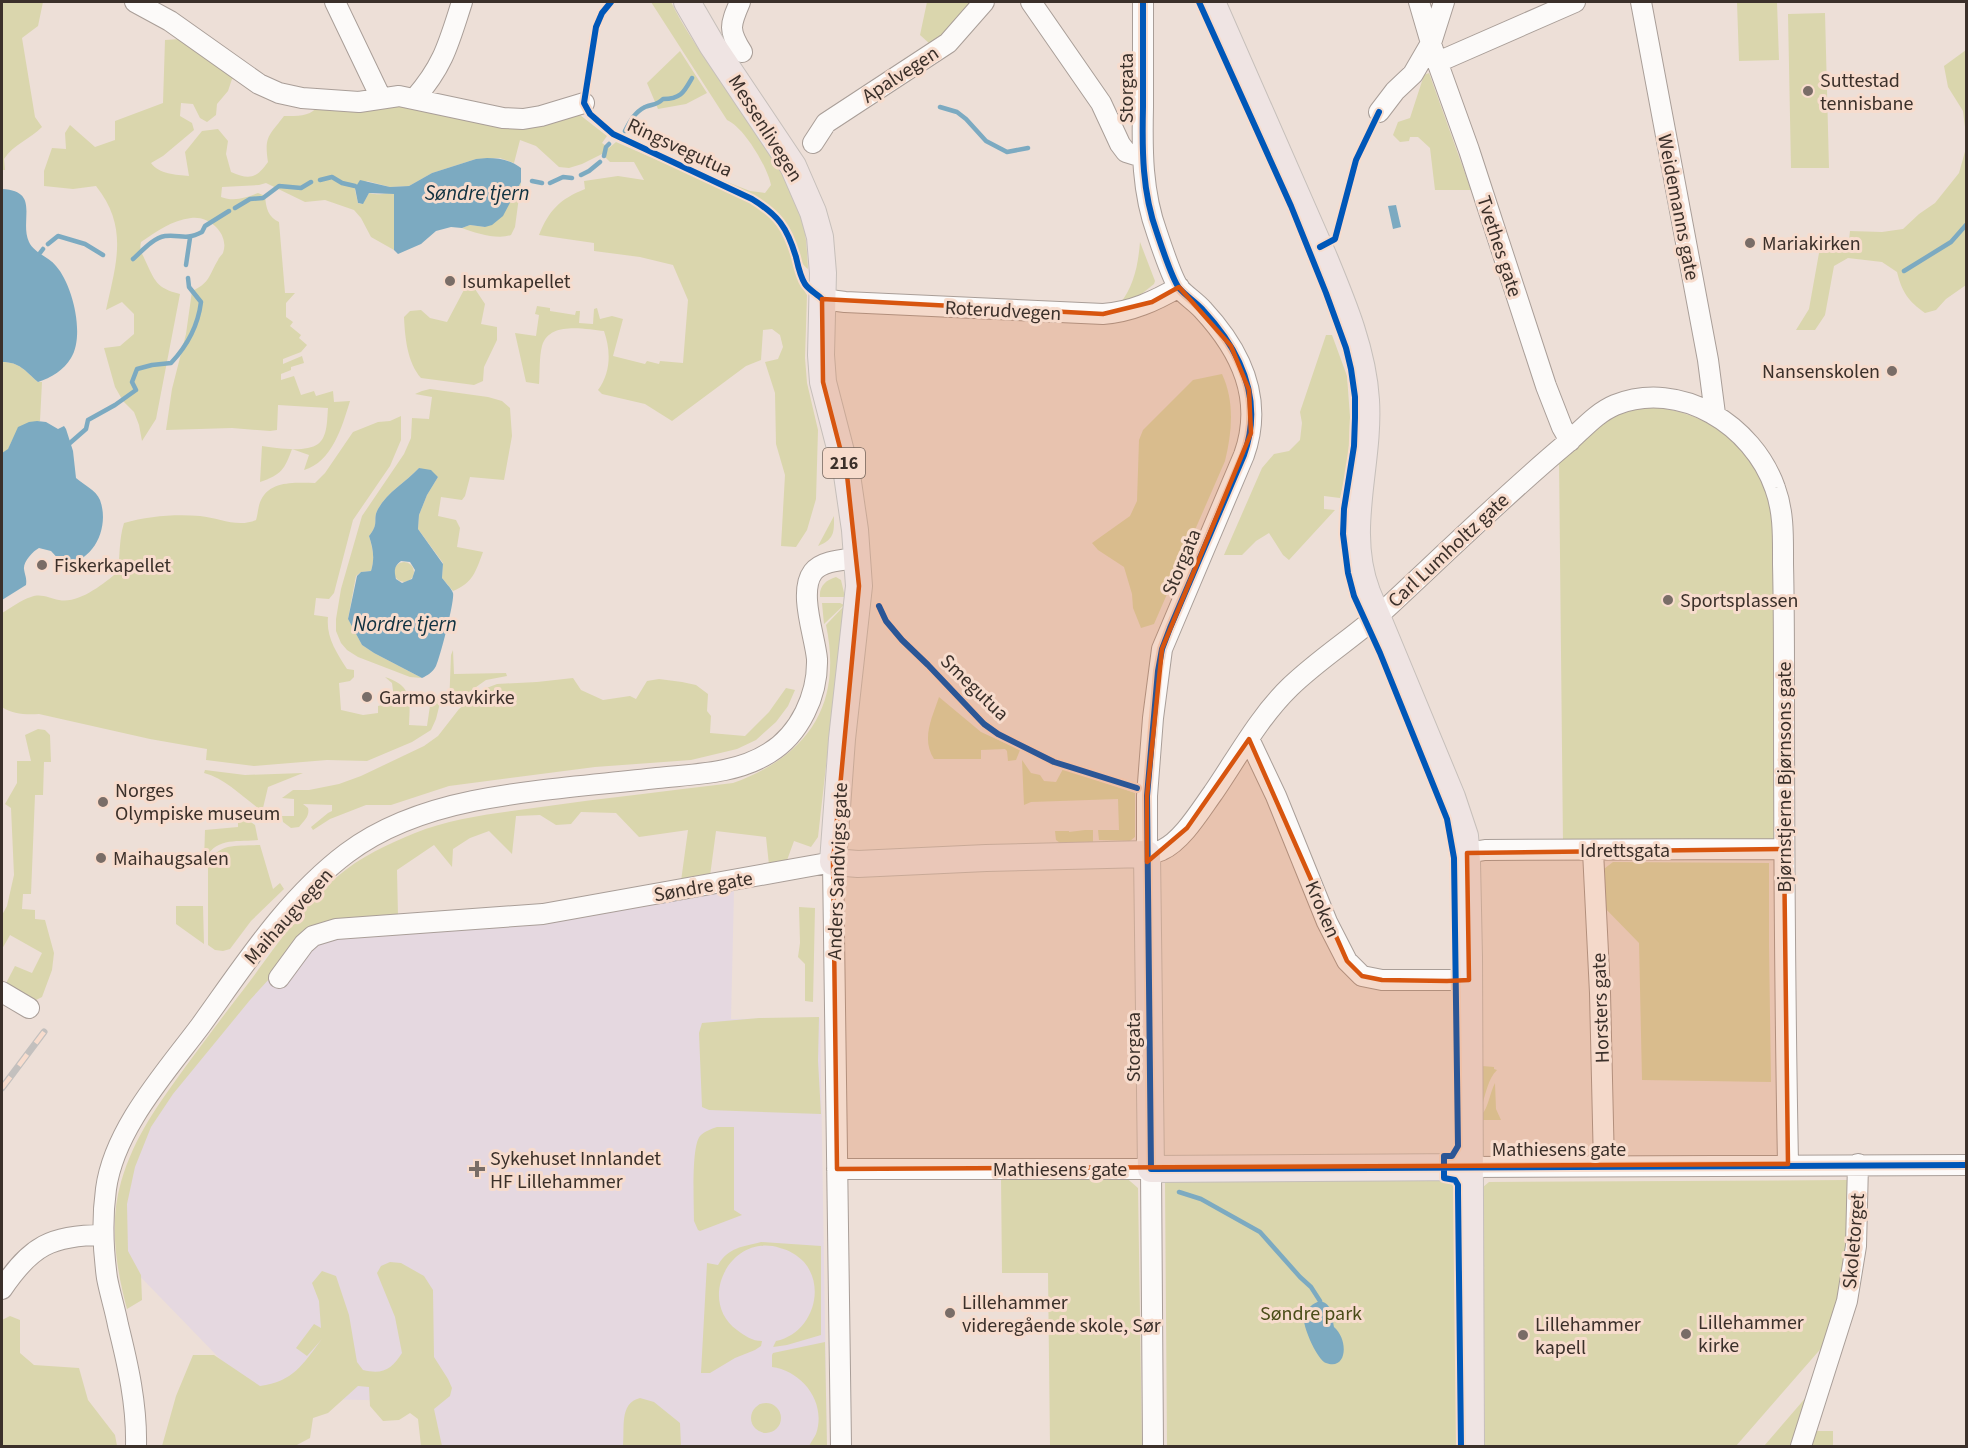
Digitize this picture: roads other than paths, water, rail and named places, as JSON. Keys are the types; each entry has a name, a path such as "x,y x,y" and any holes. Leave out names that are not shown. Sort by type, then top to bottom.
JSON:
{"main road":[{"name":"Messenlivegen","path":"687,2 775,137 800,182 813,212 820,237 823,273 822,300"},
{"path":"1212,2 1323,255 1360,358 1366,400 1356,525 1362,580 1452,797 1464,836 1467,853 1469,980 1468,1167 1471,1446"},
{"name":"Anders Sandvigs gate","path":"822,300 823,382 847,475 858,558 858,602 842,739 833,862"},
{"name":"Søndre gate","path":"833,862 858,864 1147,854"},
{"name":"Storgata","path":"1147,854 1151,1169"},
{"name":"Mathiesens gate","path":"1151,1169 1468,1167"}],"street":[{"path":"135,2 170,21 244,75 279,93 302,98 359,102 399,96 504,118 523,119 584,103"},
{"path":"335,2 381,98"},
{"path":"415,98 430,81 445,54 462,2"},
{"path":"740,2 732,19 732,36 742,52"},
{"name":"Apalvegen","path":"813,143 826,123 948,43 984,2"},
{"path":"1031,2 1101,103 1120,144 1126,152 1142,157"},
{"name":"Storgata","path":"1143,2 1142,157 1150,215 1179,287 1204,310 1231,346 1245,375 1253,416 1251,433 1244,455 1162,649 1153,718 1148,785 1147,854"},
{"name":"Tvethes gate","path":"1419,2 1546,386 1570,441"},
{"path":"1434,52 1444,2"},
{"path":"1379,112 1395,91 1434,52 1575,2"},
{"name":"Weidemanns gate","path":"1641,2 1708,360 1715,414"},
{"name":"Roterudvegen","path":"822,300 1103,314 1116,313 1152,302 1179,287"},
{"name":"Carl Lumholtz gate","path":"1147,854 1161,851 1174,842 1186,828 1289,688 1377,616 1523,479 1604,411 1627,401 1645,399 1679,401 1715,414"},
{"name":"Bjørnstjerne Bjørnsons gate","path":"1715,414 1740,434 1763,464 1770,475 1780,503 1784,606 1788,1164"},
{"name":"Maihaugvegen","path":"136,1446 133,1395 107,1279 103,1235 106,1188 111,1166 134,1118 258,945 324,872 359,845 397,824 435,810 476,800 722,771 748,764 771,752 789,736 805,714 815,687 817,659 807,601 808,585 814,570 827,563 858,558"},
{"name":"Kroken","path":"1249,740 1275,796 1327,922 1347,961 1362,976 1382,980 1469,980"},
{"name":"Idrettsgata","path":"1467,853 1485,850 1784,849"},
{"name":"Horsters gate","path":"1593,850 1600,993 1604,1166"},
{"name":"Søndre gate","path":"279,978 304,944 313,936 336,929 543,914 833,862"},
{"name":"Anders Sandvigs gate","path":"833,862 841,1446"},
{"path":"2,992 30,1008"},
{"name":"Skoletorget","path":"1801,1446 1847,1301 1856,1246 1858,1164"},
{"name":"Mathiesens gate","path":"1468,1167 1966,1165"},
{"name":"Mathiesens gate","path":"837,1169 1151,1169"},
{"name":"Storgata","path":"1151,1169 1153,1446"},
{"path":"2,1289 30,1254 45,1244 80,1234 103,1235"}],"water":[{"name":"Søndre tjern","path":"476,159 505,160 521,168 521,182 503,216 492,225 451,227 436,231 421,244 398,254 394,250 394,194 369,193 363,204 358,203 355,188 360,180 390,187 409,186 432,173"},
{"path":"2,189 14,191 25,201 29,242 34,249 53,263 62,275 75,311 77,337 71,358 57,373 38,382 18,365 2,362"},
{"path":"1396,205 1401,227 1393,229 1388,206"},
{"path":"37,421 46,422 58,429 64,426 66,429 73,451 76,478 93,490 100,500 103,510 101,532 91,550 74,562 63,564 51,551 37,549 24,566 26,585 2,600 2,453 8,449 18,427"},
{"name":"Nordre tjern","path":"419,468 431,470 438,477 419,515 418,529 443,564 442,578 453,593 450,617 438,661 433,670 422,678 362,645 348,619 357,576 361,572 371,571 373,553 369,536 375,525 378,509 392,492","holes":["401,561 410,562 415,570 412,579 402,583 396,579 396,567"]},
{"path":"1320,1301 1330,1308 1334,1327 1342,1339 1344,1353 1338,1363 1326,1363 1318,1356 1305,1327 1304,1317 1308,1309"}],"waterway":[{"path":"625,131 638,111 663,99 678,96 692,78"},
{"path":"940,107 957,112 986,141 1007,152 1028,148"},
{"path":"604,156 609,144"},
{"path":"581,175 600,162"},
{"path":"320,180 332,177 342,183 355,186"},
{"path":"550,183 563,177 572,178"},
{"path":"532,181 542,183"},
{"path":"235,208 250,199 263,198 279,186 301,188 311,182"},
{"path":"133,259 156,239 165,236 196,235 202,232 205,226 229,211"},
{"path":"1904,271 1951,242 1966,225"},
{"path":"48,244 58,236 85,244 103,255"},
{"path":"186,265 190,238"},
{"path":"40,253 43,249"},
{"path":"70,443 86,429 88,420 136,390 132,382 137,369 171,363 182,350 191,335 201,302 189,287 188,278"},
{"path":"1179,1192 1201,1199 1260,1232 1311,1287 1320,1301"}],"railway":[{"path":"2,1088 44,1032"}],"place":[{"name":"Suttestad tennisbane","path":"1808,91"},
{"name":"Mariakirken","path":"1750,243"},
{"name":"Isumkapellet","path":"450,281"},
{"name":"Nansenskolen","path":"1892,371"},
{"name":"Fiskerkapellet","path":"42,565"},
{"name":"Sportsplassen","path":"1668,600"},
{"name":"Garmo stavkirke","path":"367,697"},
{"name":"Norges Olympiske museum","path":"103,802"},
{"name":"Maihaugsalen","path":"101,858"},
{"name":"Sykehuset Innlandet HF Lillehammer","path":"477,1169"},
{"name":"Lillehammer videregående skole, Sør","path":"950,1313"},
{"name":"Lillehammer kirke","path":"1686,1334"},
{"name":"Lillehammer kapell","path":"1523,1335"}],"park label":[{"name":"Søndre park","path":"1311,1313"}]}
